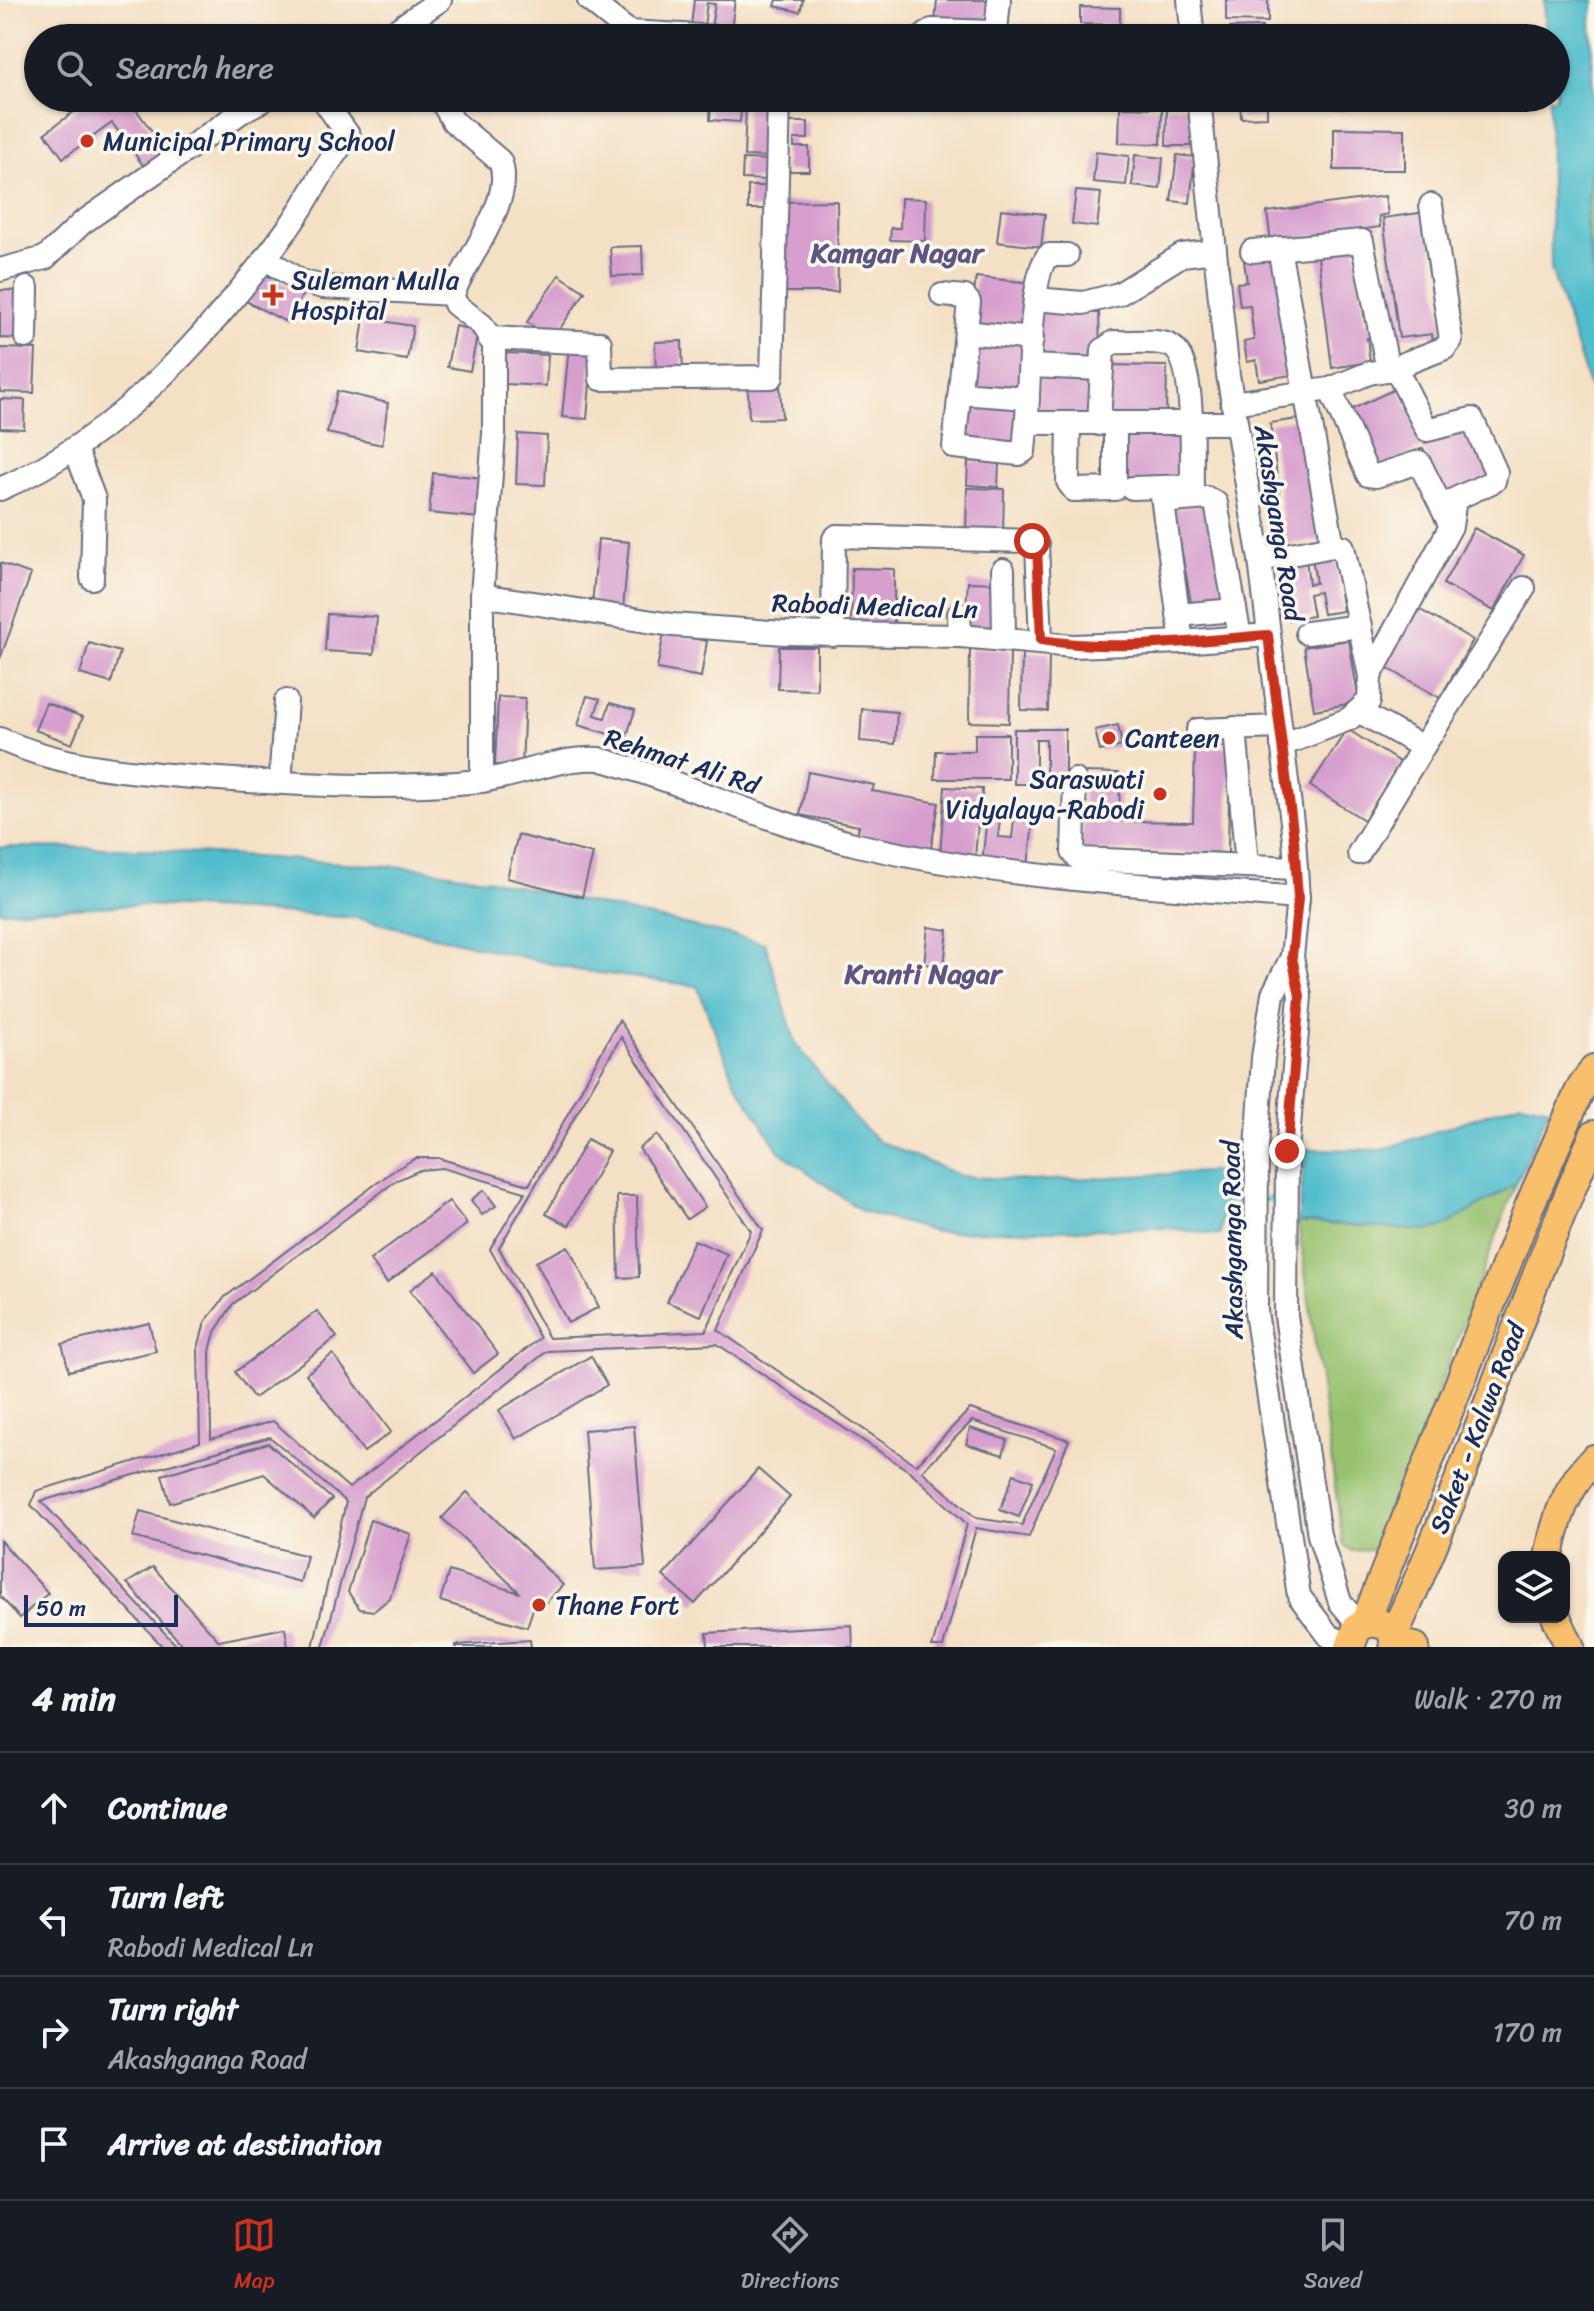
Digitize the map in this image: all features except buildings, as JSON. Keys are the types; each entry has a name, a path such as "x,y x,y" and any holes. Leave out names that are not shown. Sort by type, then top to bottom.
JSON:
{"main road":[{"name":"Saket - Kalwa Road","path":"1356,1635 1529,1207 1587,1080"},
{"name":"Saket - Kalwa Road","path":"1399,1643 1426,1563 1557,1219 1594,1135"},
{"path":"1550,1551 1556,1517 1577,1475 1594,1459"},
{"path":"1559,1623 1570,1647"},
{"path":"1356,1635 1384,1625 1399,1643"}],"street":[{"path":"410,24 440,0"},
{"path":"589,0 619,24"},
{"path":"997,24 999,0"},
{"path":"1189,0 1192,24"},
{"path":"0,270 45,258 105,207 241,112"},
{"path":"0,489 48,469 121,414 223,312 292,223 328,160 349,136 332,112"},
{"path":"448,112 453,121 500,161 504,170 495,208 453,294 455,304 482,325 494,344 494,433 482,595 482,781"},
{"path":"489,338 600,343 601,379 772,377 779,112"},
{"name":"Akashganga Road","path":"1200,112 1234,413 1260,560 1296,868 1298,898 1292,957 1300,996 1287,1151 1284,1234 1286,1316 1319,1535 1340,1602 1356,1635 1329,1636 1299,1596 1256,1312 1257,1149 1263,1058 1273,994 1292,957"},
{"path":"1028,407 1031,423 1190,424 1330,389 1445,348 1451,340 1431,205"},
{"path":"1252,251 1362,241 1392,369 1427,430 1472,419 1496,472 1494,481 1455,499 1451,526 1370,676"},
{"path":"1279,248 1333,546"},
{"path":"1035,299 1083,303 1119,294 1182,255 1215,251"},
{"path":"942,295 965,297 969,302 954,447 958,450 1019,454 1024,451 1035,299 1043,259 1049,255 1067,255"},
{"path":"265,258 300,281 323,287 453,294"},
{"path":"26,337 27,288"},
{"path":"966,332 1032,339"},
{"path":"1069,423 1068,482 1074,490 1115,489 1102,369 1103,350 1114,342 1169,344 1182,353 1188,372 1192,486 1162,495"},
{"path":"1030,366 1102,369"},
{"path":"1330,389 1368,475 1376,476 1419,462 1451,526"},
{"path":"960,393 1028,407"},
{"path":"75,448 94,499 92,578"},
{"path":"1132,488 1162,495 1207,498 1216,503 1240,637"},
{"path":"1162,495 1182,642"},
{"path":"833,635 834,539 837,536 1032,541 1037,545 1041,640"},
{"path":"1198,730 1235,728 1281,736 1349,719 1369,701 1370,676 1343,547 1333,546 1260,560"},
{"path":"1003,570 1004,638"},
{"path":"1359,853 1524,588"},
{"name":"Rabodi Medical Ln","path":"482,595 672,625 833,635 960,625 1004,638 1073,646 1268,635"},
{"path":"1178,615 1235,610"},
{"path":"1307,633 1360,626"},
{"path":"280,783 286,701"},
{"path":"1358,711 1423,747"},
{"path":"1235,728 1247,866"},
{"name":"Rehmat Ali Rd","path":"0,739 68,763 280,783 359,785 482,781 581,758 599,759 842,840 963,867 1298,898"},
{"path":"1075,780 1073,852 1079,859 1296,868"}],"green space":[{"path":"1594,146 1594,285 1586,220"},
{"path":"1516,1184 1381,1540 1372,1550 1351,1551 1343,1543 1298,1222 1397,1229 1445,1226"}],"water":[{"path":"1544,0 1594,0 1591,21 1594,146 1586,220 1594,285 1594,401 1551,269 1549,112 1570,112 1570,24 1545,24"},
{"path":"0,847 120,848 420,868 491,880 765,943 796,1044 857,1121 878,1141 961,1176 1032,1181 1227,1171 1220,1235 1168,1228 937,1232 863,1212 779,1151 735,1081 697,986 577,970 357,918 144,905 0,911"},
{"path":"1521,1102 1549,1108 1516,1184 1445,1226 1426,1231 1298,1222 1306,1149 1381,1150"}],"waterway":[{"path":"1217,1201 1282,1199"}],"place":[{"name":"Municipal Primary School","path":"87,141"},
{"name":"Suleman Mulla Hospital","path":"273,295"},
{"name":"Canteen","path":"1109,738"},
{"name":"Saraswati Vidyalaya-Rabodi","path":"1160,794"},
{"name":"Thane Fort","path":"539,1605"}],"district":[{"name":"Kamgar Nagar","path":"897,252"},
{"name":"Kranti Nagar","path":"923,973"}],"route":[{"path":"1032,541 1037,545 1041,640 1073,646 1268,635 1294,839 1298,898 1292,957 1300,996 1287,1151"}]}
